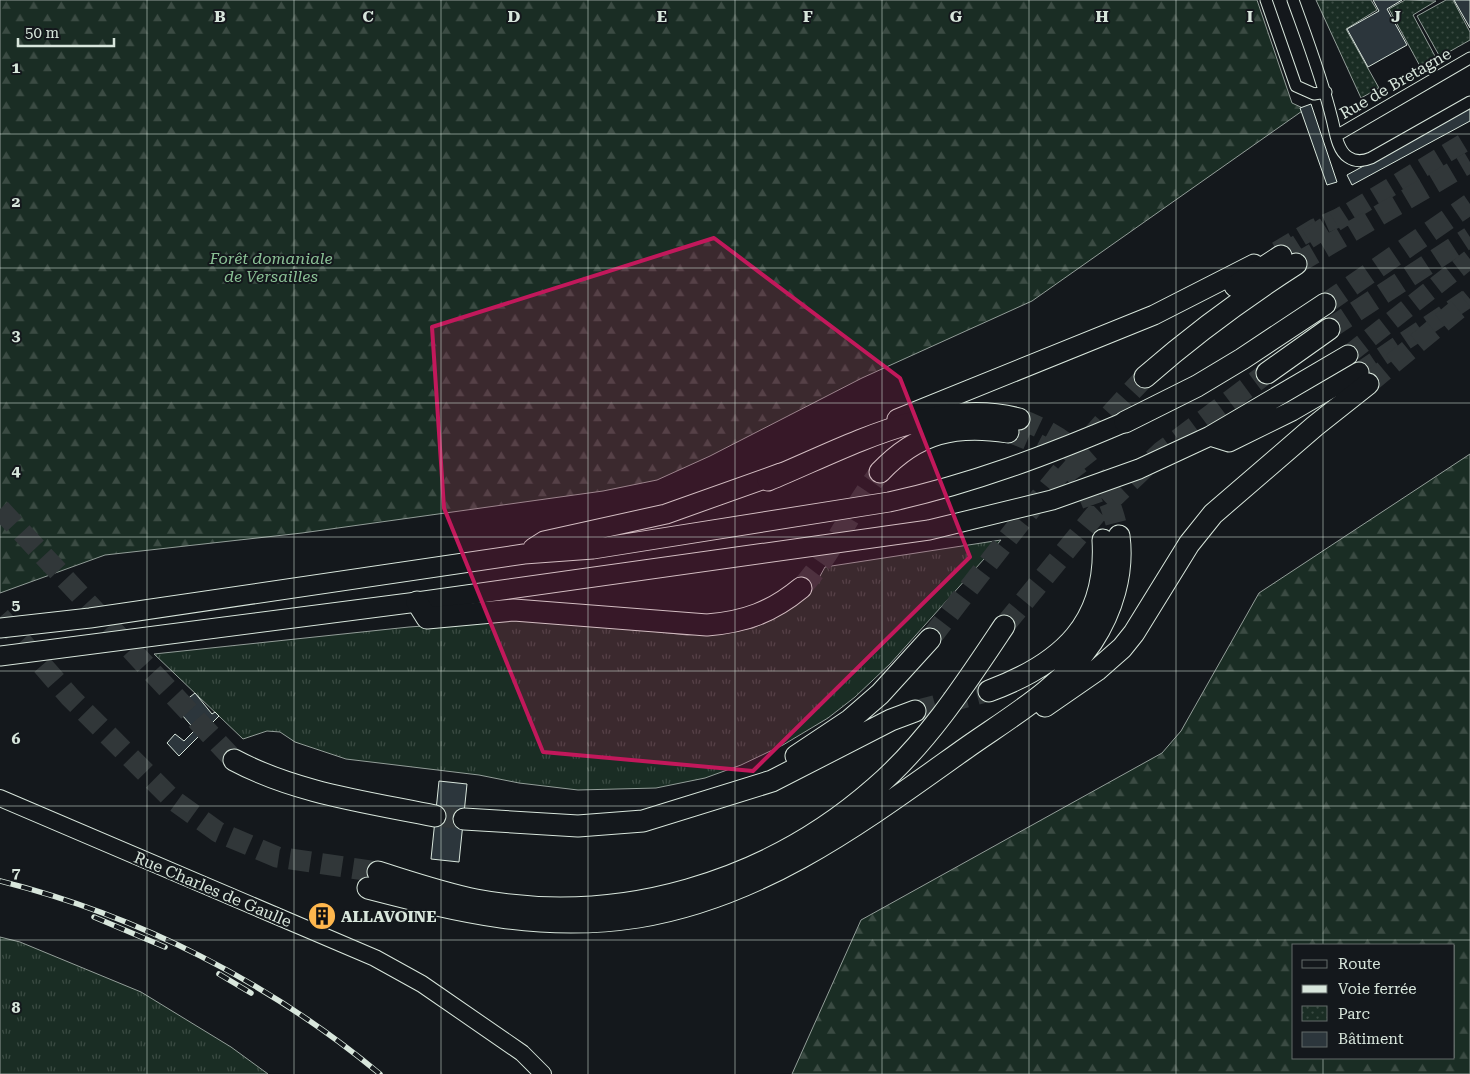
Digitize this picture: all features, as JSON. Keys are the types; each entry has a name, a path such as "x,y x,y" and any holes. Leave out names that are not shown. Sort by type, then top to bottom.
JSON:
{"highway":[{"path":"1140,375 1238,301 1285,257"},
{"path":"768,480 880,426 1154,315 1285,257"},
{"path":"0,628 90,618 524,554 612,546 804,516 936,492 1061,449 1125,422 1197,386 1242,359 1325,304"},
{"path":"1267,373 1330,329"},
{"path":"0,656 417,602 929,530 1052,500 1139,469 1210,436 1348,354"},
{"path":"1210,436 1229,442 1364,378"},
{"path":"1004,626 946,710 877,787 804,841 734,874 666,896 607,905 546,908 470,898 373,880 453,910 506,920 579,922 636,917 693,905 764,878 826,844 1026,717 1110,660 1134,633 1189,544 1213,514 1314,426 1364,378"},
{"path":"524,554 544,541 666,514 768,480 889,430 923,419 980,412 1013,426 971,428 936,434 905,449 880,472"},
{"path":"896,798 1034,700 1067,672 1080,657 1096,635 1108,612 1118,576 1111,538 1092,611 1078,634 1060,654 1045,666 989,691"},
{"path":"417,602 427,618 514,610 707,625 735,622 765,613 778,606 801,588"},
{"path":"0,617 68,609 90,618"},
{"path":"693,806 763,774 795,756 850,720 880,694 930,639"},
{"path":"464,819 578,826 643,821 772,781 891,720 915,711"},
{"path":"234,760 261,774 314,791 436,816"}],"main road":[{"name":"Rue Charles de Gaulle","path":"0,798 375,958 422,984 522,1053 542,1074"}],"street":[{"name":"Rue de Bretagne","path":"1266,0 1296,86 1314,94 1326,92"},
{"name":"Rue de Bretagne","path":"1293,0 1326,92 1336,136 1342,150 1348,157 1364,161 1470,102"},
{"name":"Rue de Bretagne","path":"1336,136 1470,58"}],"highlighted area":[{"path":"714,238 900,378 970,557 753,771 543,752 444,508 432,327"}],"green space":[{"name":"Forêt domaniale de Versailles","path":"0,0 1257,0 1292,103 1305,109 1032,301 862,378 710,456 657,480 603,491 302,533 105,555 0,593"},
{"path":"1316,0 1371,0 1377,10 1346,29 1379,88 1361,98"},
{"path":"1405,0 1436,1 1413,15 1436,58 1421,68 1389,9"},
{"path":"1446,0 1453,0 1470,32 1470,40 1440,57 1417,16"},
{"path":"1470,454 1470,1074 792,1074 861,920 1162,753 1181,731 1259,593"},
{"path":"1001,540 890,664 855,697 828,718 783,745 741,765 705,778 656,788 578,790 519,783 479,775 346,759 295,742 280,732 267,731 243,739 154,654 409,627 509,620 579,623 687,635 720,633 753,628 776,617 814,587 825,567"},
{"path":"0,937 20,942 141,992 231,1047 268,1074 0,1074"}],"building":[{"path":"1373,0 1402,0 1387,9 1407,45 1368,67 1347,29 1379,11"},
{"path":"1454,0 1470,0 1470,28"},
{"path":"1311,104 1337,182 1327,185 1300,108"},
{"path":"1470,108 1470,121 1352,185 1347,175"},
{"path":"195,693 212,714 215,712 219,716 179,756 167,743 175,734 184,741 195,730 176,708"},
{"path":"439,781 467,784 459,862 431,859"}],"tunnel":[{"path":"1277,251 1315,228 1345,215 1470,139"},
{"path":"1296,264 1470,162"},
{"path":"1325,304 1470,204"},
{"path":"1281,256 1345,215"},
{"path":"1329,329 1470,237"},
{"path":"1348,355 1470,259"},
{"path":"1359,372 1470,297"},
{"path":"1368,384 1470,299"},
{"path":"1004,626 1095,515 1161,452 1267,373"},
{"path":"930,639 1061,472 1145,377"},
{"path":"1019,419 1058,438 1086,462 1106,495 1119,536"},
{"path":"1008,432 1035,443 1060,458 1079,479 1093,505"},
{"path":"801,588 823,560 880,472"},
{"path":"0,509 234,760"},
{"path":"0,617 70,697 172,799 218,832 277,857 378,872"},
{"path":"915,711 989,691"},
{"path":"435,816 464,819"}],"railway":[{"path":"0,881 102,913 152,933 200,956 248,982 293,1010 338,1041 380,1074"},
{"path":"94,917 165,947"},
{"path":"219,974 251,993"}],"place":[{"name":"ALLAVOINE","path":"322,916"}]}
